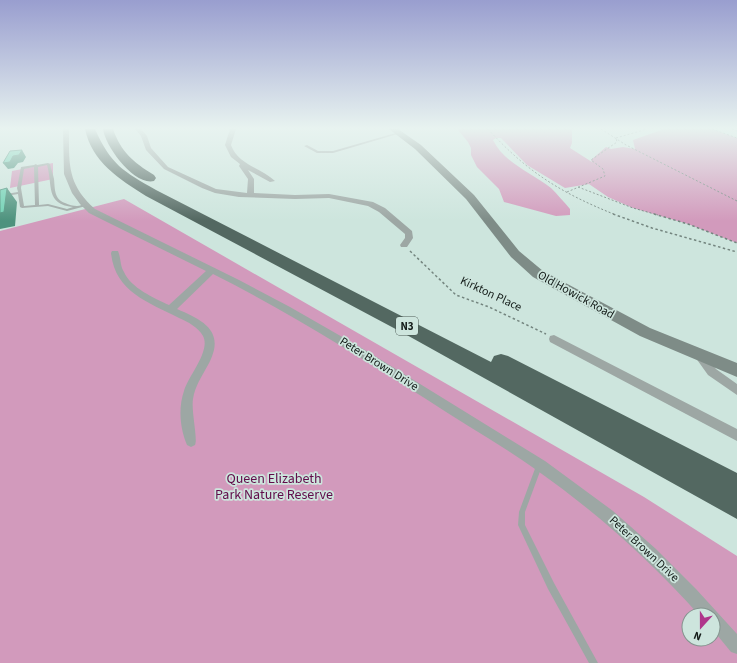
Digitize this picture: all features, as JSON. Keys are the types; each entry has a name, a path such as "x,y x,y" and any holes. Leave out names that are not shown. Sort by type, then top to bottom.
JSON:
{"highway":[{"name":"N3","path":"104,160 119,173 151,192 419,332 737,506"},
{"name":"N3","path":"125,160 134,169 163,187 737,486"}],"main road":[{"name":"Old Howick Road","path":"431,160 470,197 515,254 538,274 656,337 737,370"}],"street":[{"name":"Peter Brown Drive","path":"68,160 69,182 82,206 111,222 212,270 330,333 539,464 605,514 648,550 703,607"},
{"path":"158,160 166,168 188,180 215,191 233,194 295,197 329,196 375,205 409,233 409,238 404,245"},
{"path":"237,160 251,179 250,195"},
{"path":"239,160 255,172 272,181"},
{"path":"115,253 117,267 130,286 199,324 206,330 210,340 210,347 207,358 190,387 187,401 188,431 191,441"},
{"path":"171,308 212,270"},
{"path":"554,339 737,435"},
{"path":"698,354 712,372 737,390"},
{"path":"721,627 737,646"}],"lane":[{"path":"46,163 49,164 53,192 59,202 63,206 82,206 68,210 48,205 22,207 19,192 22,168 46,163"},
{"path":"36,165 38,206"},
{"path":"0,196 19,192"},
{"path":"539,464 522,512 521,525 551,586 594,663"}],"path":[{"path":"518,160 539,176 567,192 610,213 653,228 737,252"},
{"path":"567,192 605,176 603,169 591,160"},
{"path":"656,160 737,201"},
{"path":"578,187 633,208 688,224 737,243"},
{"name":"Kirkton Place","path":"404,245 456,295 490,307 554,339"}],"green space":[{"path":"473,160 510,160 551,188 570,209 570,215 556,216 504,202 499,189 477,167"},
{"path":"522,160 589,160 592,162 591,160 737,160 737,243 688,224 633,208 608,197 589,184 565,188 527,165"},
{"path":"53,163 53,179 10,188 12,171"},
{"name":"Queen Elizabeth Park Nature Reserve","path":"124,199 644,497 737,556 737,663 0,663 0,231"}],"building":[{"path":"5,160 11,160 10,162 3,163"},
{"path":"7,188 4,212 0,213 0,190"}]}
